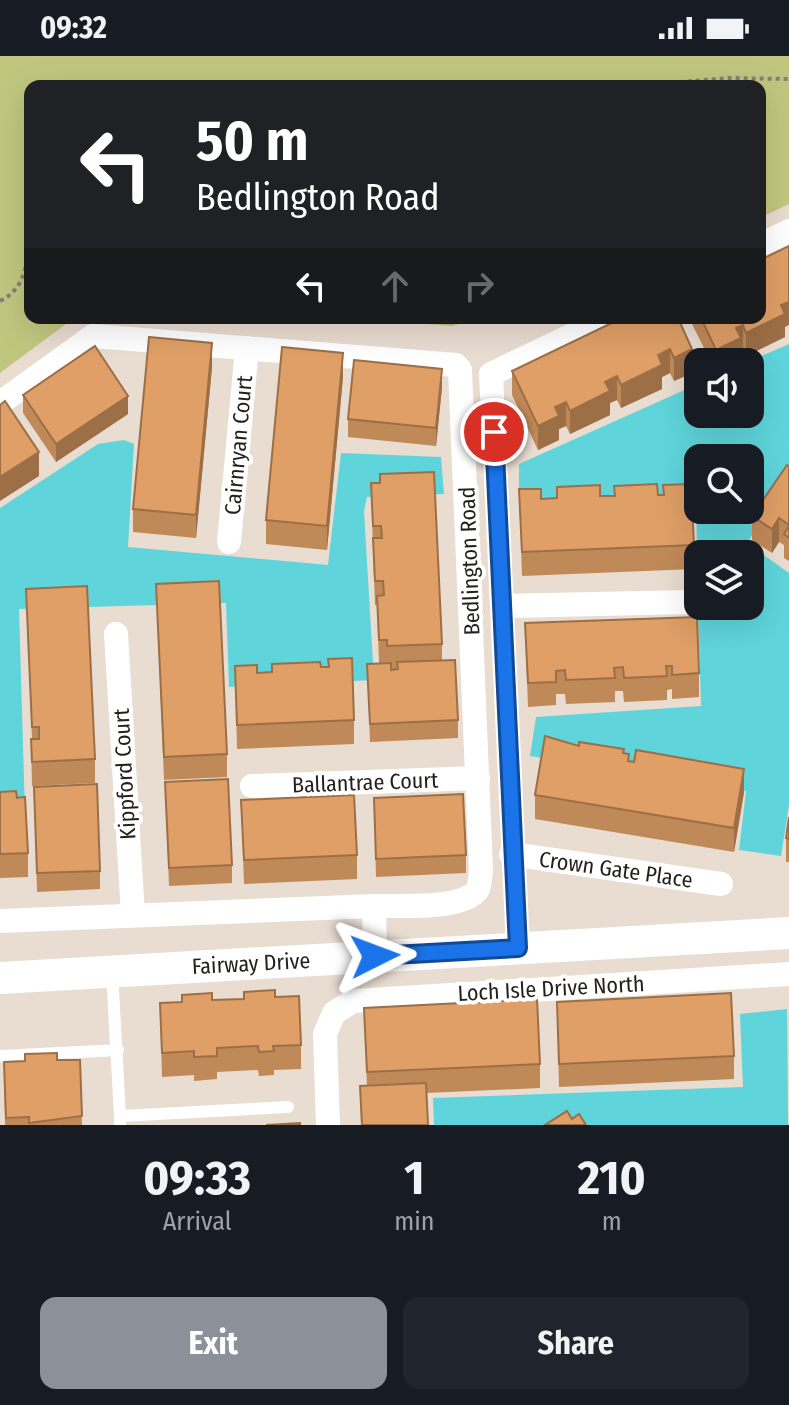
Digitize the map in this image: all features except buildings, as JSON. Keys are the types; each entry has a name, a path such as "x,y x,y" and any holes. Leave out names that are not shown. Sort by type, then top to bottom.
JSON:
{"street":[{"path":"766,242 789,231"},
{"name":"Bedlington Road","path":"518,948 511,854 491,374 595,324"},
{"name":"Bedlington Road","path":"0,403 93,336 456,365 460,370 481,870 478,889 468,898 446,904 0,921"},
{"name":"Cairnryan Court","path":"229,542 247,348"},
{"path":"502,606 684,602"},
{"name":"Kippford Court","path":"116,634 133,915"},
{"name":"Ballantrae Court","path":"252,786 478,778"},
{"name":"Crown Gate Place","path":"511,854 721,884"},
{"path":"374,906 375,956"},
{"name":"Fairway Drive","path":"0,978 781,933"},
{"name":"Loch Isle Drive North","path":"328,1125 325,1034 334,1013 353,1001 379,997 780,975 781,933"}],"lane":[{"path":"112,970 120,1121 288,1107"},
{"path":"0,1056 118,1050"}],"path":[{"path":"705,80 789,79"},
{"path":"0,301 19,283 24,270"}],"green space":[{"path":"0,56 789,56 789,204 766,215 766,80 24,80 24,324 66,324 0,373"}],"water":[{"path":"789,344 789,477 764,516 764,444 684,444 684,505 519,512 519,464 684,390 684,428 764,428 764,355"},
{"path":"124,440 134,444 128,547 328,565 341,453 441,457 444,494 367,497 364,511 374,680 229,687 226,603 19,609 25,813 0,815 0,508 98,444"},
{"path":"696,524 759,524 749,540 697,540"},
{"path":"764,555 789,573 789,805 781,856 739,850 746,791 530,756 536,717 701,706 698,620 764,620"},
{"path":"787,1009 788,1125 434,1125 433,1098 743,1087 740,1014"}],"route":[{"path":"375,956 518,948 512,886 494,432"}]}
